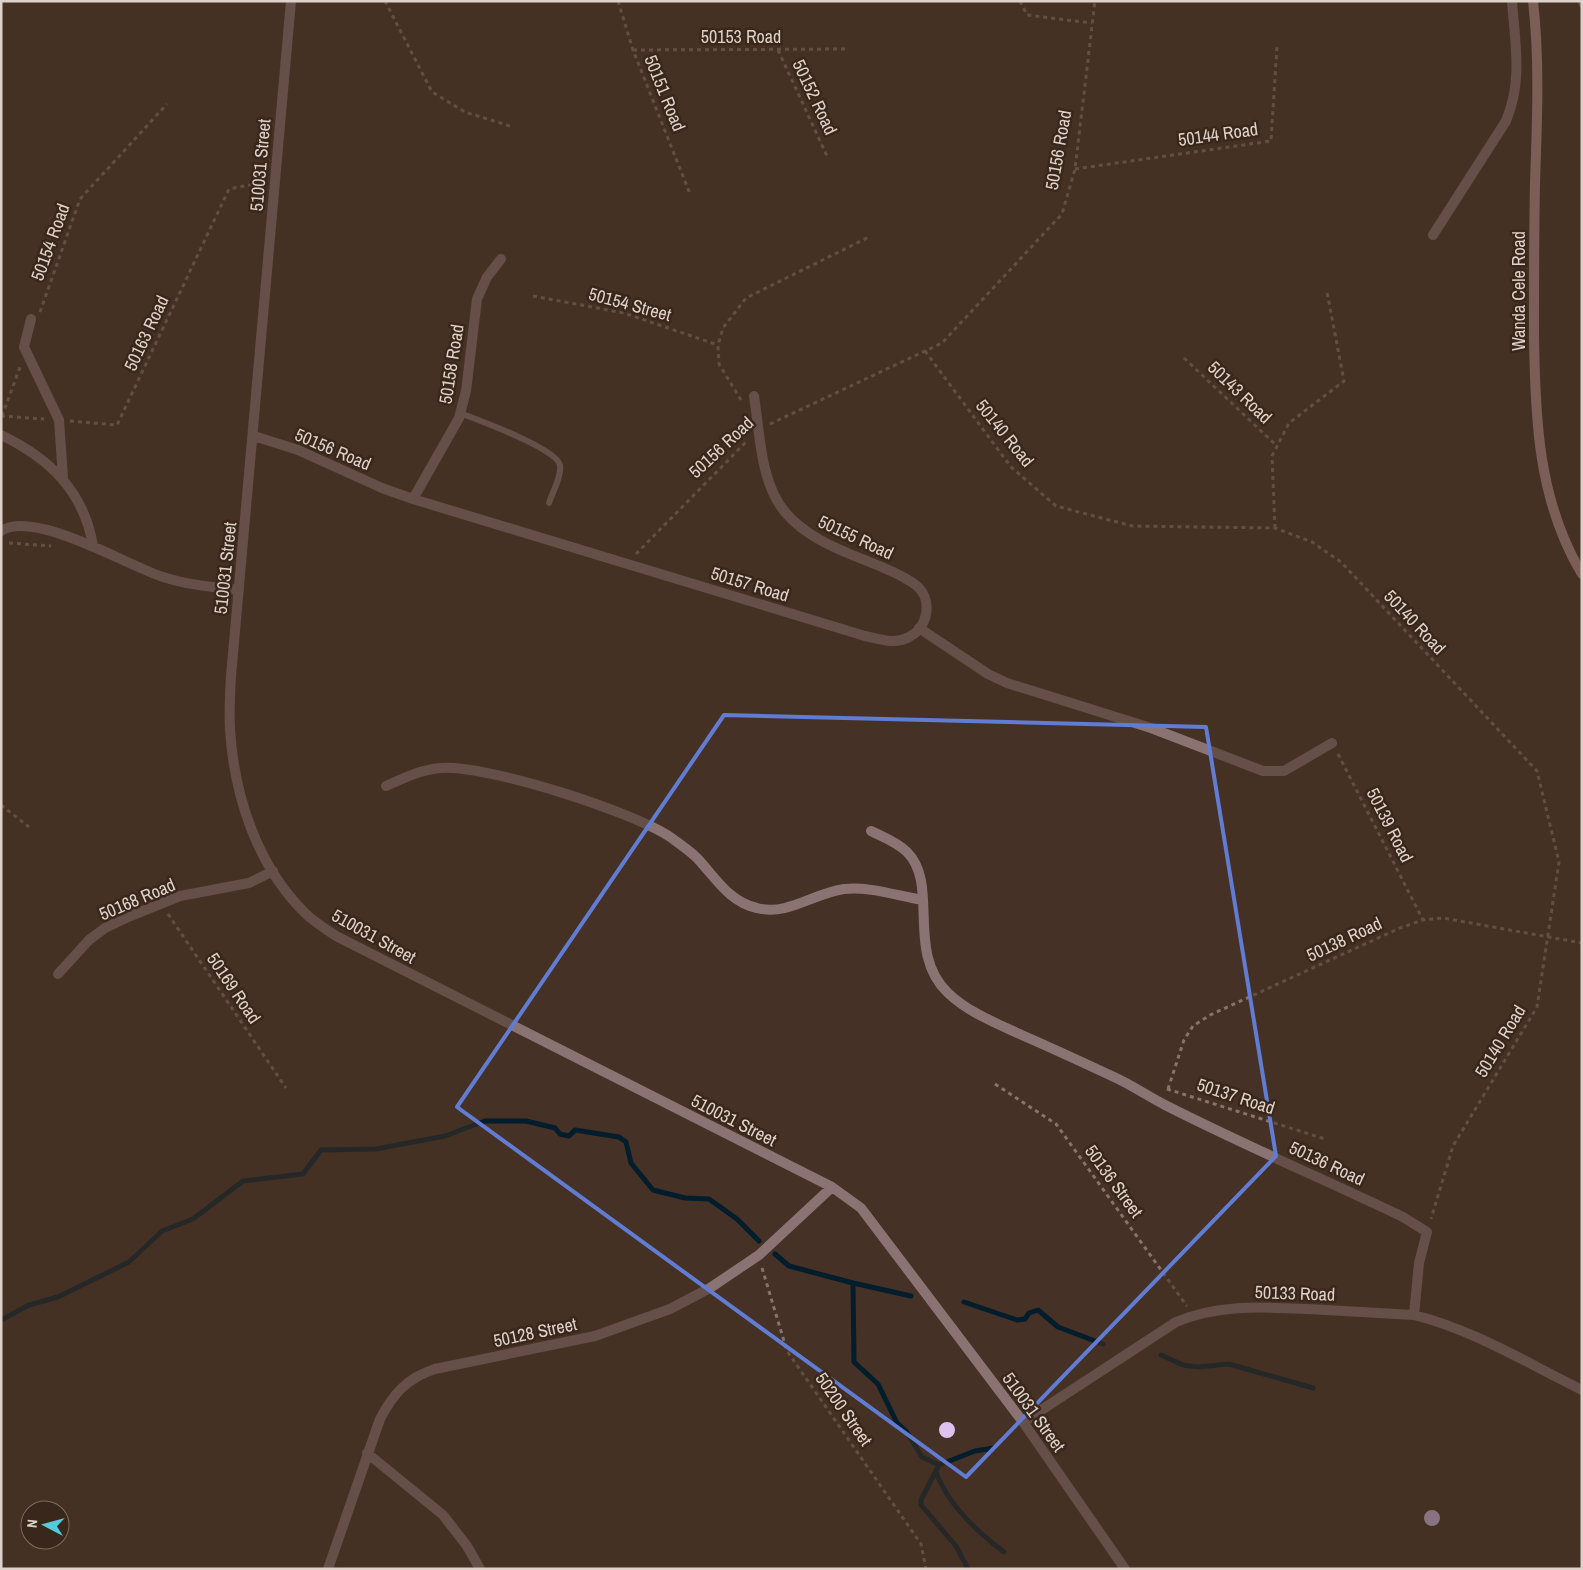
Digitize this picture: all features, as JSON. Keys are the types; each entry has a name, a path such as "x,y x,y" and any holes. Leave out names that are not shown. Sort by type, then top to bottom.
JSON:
{"street":[{"name":"510031 Street","path":"291,1 274,180 254,436 230,676 230,729 241,796 252,833 287,893 306,914 336,936 832,1187 862,1208 1023,1422 1125,1569"},
{"path":"1433,235 1506,121 1513,105 1517,88 1517,69 1512,1"},
{"name":"Wanda Cele Road","path":"1533,1 1538,100 1534,267 1535,407 1541,460 1549,496 1562,533 1582,574"},
{"name":"50158 Road","path":"414,499 444,448 460,413 471,358 477,299 487,278 501,259"},
{"path":"35,318 25,339 25,353 59,420 64,478"},
{"name":"50155 Road","path":"754,396 769,482 783,511 801,528 819,540 902,576 919,588 926,598 927,613 919,628"},
{"path":"1,434 21,444 64,478 84,514 93,546"},
{"name":"50156 Road","path":"254,436 298,450 382,488 626,564"},
{"path":"1,531 8,526 17,525 56,533 93,546 162,577 194,585 239,590"},
{"name":"50157 Road","path":"626,564 865,636 891,642 903,640 913,635 919,628"},
{"path":"919,628 988,674 1008,683 1151,728 1263,771 1284,771 1332,743"},
{"path":"386,786 422,771 455,768 497,775 563,794 619,813 664,832 695,856 726,891 741,902 756,908 783,908 832,891 847,889 923,900"},
{"name":"50136 Road","path":"871,831 896,844 910,857 919,874 923,900 923,934 927,953 937,979 947,992 988,1020 1136,1088 1166,1106 1403,1217 1427,1232"},
{"name":"50168 Road","path":"58,974 89,940 104,928 180,896 248,883 273,871"},
{"name":"50128 Street","path":"328,1569 367,1453 388,1403 407,1382 419,1374 435,1369 595,1336 670,1309 710,1288 759,1255 832,1187"},
{"path":"1414,1315 1419,1263 1427,1232"},
{"name":"50133 Road","path":"1023,1422 1161,1330 1194,1314 1225,1308 1256,1307 1414,1315 1439,1321 1470,1334 1582,1390"},
{"path":"367,1453 443,1515 467,1546 480,1569"}],"lane":[{"path":"460,413 527,442 556,458 560,465 560,472 549,503"}],"path":[{"path":"385,1 432,92 465,112 513,127"},
{"name":"50151 Road","path":"618,1 633,50 690,194"},
{"path":"1020,1 1027,15 1092,23"},
{"name":"50156 Road","path":"626,564 759,430 942,343 1062,214 1075,169 1095,1"},
{"name":"50144 Road","path":"1075,169 1271,141 1277,46"},
{"name":"50153 Road","path":"633,50 849,50"},
{"name":"50152 Road","path":"778,50 827,156"},
{"name":"50154 Road","path":"35,318 80,199 167,104"},
{"name":"50163 Road","path":"2,416 117,425 229,188 274,180"},
{"path":"744,405 719,364 718,345 723,328 746,298 869,237"},
{"path":"1274,528 1272,456 1289,423 1344,381 1327,292"},
{"name":"50154 Street","path":"533,296 624,313 718,345"},
{"name":"50140 Road","path":"925,351 1011,467 1056,506 1132,526 1274,528 1312,542 1341,562 1536,771 1559,862 1537,1007 1453,1146 1427,1232"},
{"path":"2,416 25,353"},
{"name":"50143 Road","path":"1184,358 1277,446"},
{"name":"50139 Road","path":"1332,743 1423,920"},
{"path":"1,805 29,827"},
{"name":"50169 Road","path":"160,903 286,1088"},
{"name":"50138 Road","path":"1168,1089 1184,1040 1193,1026 1210,1015 1400,928 1423,920 1443,918 1582,943"},
{"name":"50136 Street","path":"995,1084 1056,1124 1194,1314"},
{"name":"50137 Road","path":"1160,1089 1168,1089 1325,1139"},
{"name":"50200 Street","path":"759,1255 787,1352 921,1544 926,1569"}],"highlighted area":[{"path":"724,715 1206,727 1276,1156 966,1477 457,1107"}],"building":[{"path":"944,1422 950,1422 955,1427 953,1436 944,1438 939,1433 939,1427"},
{"path":"1429,1510 1435,1510 1440,1515 1438,1524 1429,1526 1424,1521 1424,1515"}],"waterway":[{"path":"1,1320 29,1305 58,1297 129,1262 162,1231 193,1219 243,1181 303,1174 321,1150 376,1149 445,1136 485,1121 526,1121 555,1128 560,1134 569,1136 575,1130 619,1137 626,1142 631,1163 653,1190 685,1198 709,1199 737,1219 759,1241"},
{"path":"775,1254 789,1266 911,1296"},
{"path":"853,1283 854,1362 878,1384 897,1423 906,1431 922,1457 939,1465 975,1451 994,1448"},
{"path":"964,1302 1017,1320 1025,1319 1029,1313 1038,1310 1058,1327 1103,1344"},
{"path":"1161,1355 1183,1365 1198,1367 1229,1364 1313,1388"},
{"path":"939,1465 921,1500 921,1505 956,1546 968,1569"},
{"path":"936,1472 955,1506 973,1526 1004,1552"}]}
